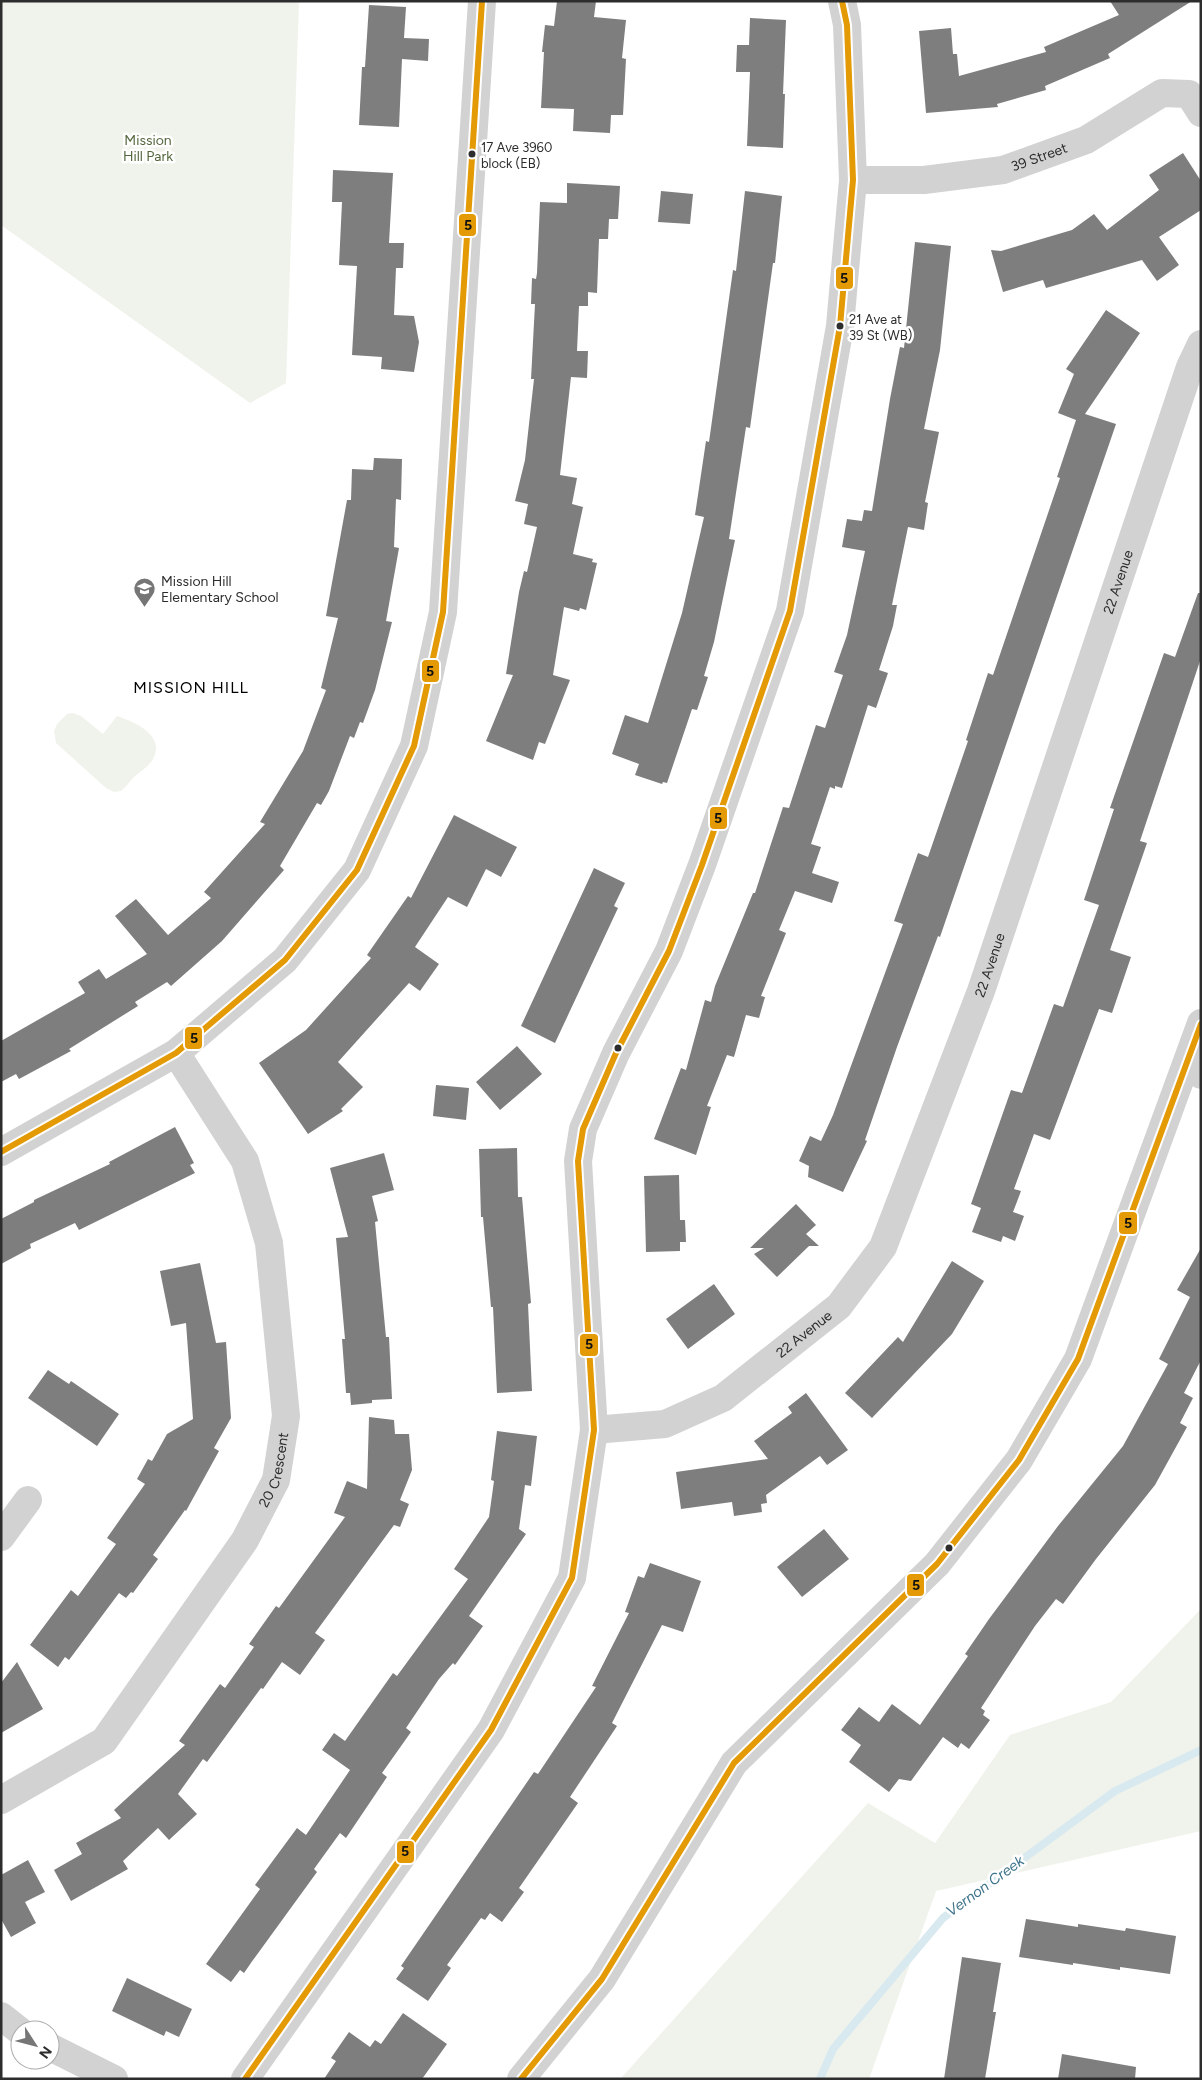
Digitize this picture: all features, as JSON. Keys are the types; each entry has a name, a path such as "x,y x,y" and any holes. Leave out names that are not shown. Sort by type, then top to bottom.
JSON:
{"street":[{"path":"1,1152 176,1053 285,960 357,870 414,746 443,612 482,1"},
{"path":"245,2079 491,1730 572,1578 594,1430 578,1161 583,1129 616,1053 668,951 702,865 790,611 840,326 853,180 846,25 842,1"},
{"name":"39 Street","path":"853,180 924,180 1003,170 1086,140 1162,93 1189,94 1201,112"},
{"name":"22 Avenue","path":"594,1430 665,1424 723,1398 839,1306 883,1247 981,992 1190,367 1201,344"},
{"path":"521,2079 602,1979 734,1763 937,1564 1019,1460 1078,1359 1194,1070 1201,1023"},
{"name":"20 Crescent","path":"1,1800 104,1741 245,1540 276,1480 286,1416 269,1244 244,1161 176,1053"},
{"path":"1,1537 28,1500"},
{"path":"60,2052 114,2079"}],"green space":[{"name":"Mission Hill Park","path":"1,1 299,1 286,383 250,403 1,225"},
{"path":"73,713 81,716 103,734 117,716 139,726 146,730 155,742 154,757 121,791 114,792 106,788 56,743 54,731 57,724 67,714"},
{"path":"1201,1609 1201,1831 936,1891 869,2079 624,2079 622,2077 868,1803 935,1843 1010,1735 1111,1702"}],"building":[{"path":"557,1 596,1 594,17 626,20 622,58 626,59 623,115 611,115 610,133 573,131 574,109 541,108 544,52 542,52 545,25 554,26"},
{"path":"1110,1 1192,1 1108,54 1110,58 1045,86 1046,90 997,104 998,107 926,113 919,31 951,28 953,54 957,54 959,76 1046,52 1044,47 1119,15"},
{"path":"369,5 406,7 404,38 429,39 428,61 402,59 399,127 359,125 362,67 365,67"},
{"path":"750,18 786,20 783,148 747,146 750,72 736,72 737,45 749,45"},
{"path":"1183,153 1201,181 1201,210 1159,237 1179,265 1157,281 1142,260 1046,288 1043,280 1003,292 991,250 1001,251 1072,230 1094,214 1107,230 1159,190 1149,175"},
{"path":"333,170 393,173 389,243 404,243 403,268 396,268 394,315 414,316 419,342 414,372 381,369 382,357 352,355 357,266 339,265 342,202 332,202"},
{"path":"567,183 620,186 618,219 609,219 608,239 599,239 597,293 588,292 588,306 579,306 577,351 588,351 587,378 571,377 560,475 577,478 572,504 583,507 573,554 593,559 592,562 597,563 586,610 580,608 579,611 564,607 553,675 570,680 545,744 539,742 533,760 486,741 513,675 506,674 519,592 524,571 527,572 537,527 524,524 528,504 515,501 525,460 534,379 531,379 535,304 531,304 532,278 536,279 537,273 540,202 567,203"},
{"path":"661,191 693,194 690,224 658,222"},
{"path":"745,191 782,196 775,263 773,263 750,428 746,427 729,539 735,540 714,642 704,676 708,677 697,710 692,709 667,783 663,782 662,784 635,775 639,764 612,754 625,715 648,723 682,613 704,517 695,515 706,441 709,442 733,270 736,271"},
{"path":"915,242 951,246 940,350 924,429 939,432 925,502 928,503 924,530 908,527 892,605 897,605 893,626 879,670 888,673 876,708 868,705 842,788 835,786 835,789 830,787 811,844 821,847 812,873 839,882 832,903 795,891 779,930 786,933 761,996 765,997 759,1018 746,1015 734,1057 727,1055 707,1106 711,1107 696,1155 654,1139 681,1068 686,1070 705,1000 711,1002 715,986 753,893 755,893 783,807 789,808 816,725 825,728 843,675 834,672 847,635 865,551 842,547 847,519 862,521 864,510 872,511 900,347 904,348"},
{"path":"1106,310 1140,333 1085,414 1116,424 940,937 938,936 897,1047 865,1140 867,1141 843,1192 808,1177 809,1166 799,1161 810,1136 821,1141 833,1115 903,924 894,921 918,853 928,857 968,741 966,740 988,673 993,675 1060,478 1057,477 1076,420 1058,413 1074,374 1066,369"},
{"path":"374,458 402,459 401,500 396,499 394,547 399,548 386,621 392,622 375,690 363,723 360,722 354,738 350,736 329,791 321,805 317,803 280,866 284,870 222,941 171,986 167,982 135,1002 138,1006 69,1049 71,1051 19,1079 16,1074 1,1082 1,1041 85,993 78,982 99,969 106,979 147,954 115,916 136,899 168,935 211,898 204,892 265,824 260,822 303,751 326,690 321,688 338,618 326,616 347,500 351,500 352,469 373,470"},
{"path":"1198,593 1201,593 1201,658 1140,841 1147,843 1110,950 1131,957 1112,1013 1099,1009 1050,1140 1034,1134 1014,1189 1021,1191 1013,1212 1024,1216 1015,1241 1003,1236 1001,1242 972,1232 981,1208 971,1204 1011,1090 1022,1093 1054,1004 1063,1007 1099,905 1084,900 1114,809 1110,808 1164,653 1175,657"},
{"path":"454,815 517,847 501,877 486,869 467,907 448,897 415,947 439,964 420,991 409,983 338,1062 363,1087 341,1109 343,1111 308,1134 259,1063 306,1030 371,958 367,955 408,896 411,898"},
{"path":"594,868 625,883 614,906 618,908 555,1043 521,1026"},
{"path":"517,1046 542,1074 500,1110 476,1082"},
{"path":"436,1085 469,1088 466,1120 433,1116"},
{"path":"175,1127 194,1163 190,1165 195,1173 79,1230 75,1223 30,1244 31,1248 1,1264 1,1219 34,1202 34,1200 110,1164 109,1162"},
{"path":"517,1148 518,1197 522,1197 531,1303 528,1304 532,1391 497,1393 493,1307 491,1307 483,1217 481,1217 479,1149"},
{"path":"384,1153 394,1190 372,1196 378,1221 375,1222 386,1337 389,1337 392,1399 372,1400 372,1403 351,1405 350,1393 346,1393 342,1339 345,1339 336,1238 348,1237 330,1168"},
{"path":"679,1175 680,1220 685,1220 686,1242 680,1242 680,1251 646,1252 644,1176"},
{"path":"796,1204 816,1225 806,1234 819,1246 809,1246 777,1277 754,1254 764,1248 750,1248"},
{"path":"1201,1248 1201,1360 1184,1393 1193,1398 1180,1423 1187,1427 1155,1485 1063,1604 1056,1599 1035,1626 981,1708 985,1711 983,1715 990,1720 969,1749 961,1743 958,1748 943,1737 911,1781 899,1779 889,1792 849,1762 861,1745 841,1730 859,1707 879,1722 892,1704 920,1725 968,1656 965,1654 989,1619 1058,1526 1123,1446 1168,1364 1159,1359 1190,1297 1177,1290"},
{"path":"952,1261 984,1281 952,1334 872,1418 845,1393 898,1337 903,1342"},
{"path":"200,1263 216,1343 226,1342 231,1418 214,1448 219,1451 186,1511 153,1555 158,1559 133,1593 131,1592 126,1598 119,1593 69,1660 65,1657 58,1667 30,1645 71,1590 78,1596 116,1544 107,1538 145,1484 137,1479 148,1459 152,1461 167,1434 193,1419 186,1323 171,1326 160,1271"},
{"path":"714,1284 735,1314 688,1349 666,1319"},
{"path":"48,1370 69,1384 71,1381 119,1414 97,1446 28,1398"},
{"path":"806,1393 848,1450 827,1465 820,1456 766,1495 767,1503 761,1504 762,1512 734,1516 732,1502 681,1509 676,1472 768,1459 754,1441 792,1413 788,1407"},
{"path":"369,1417 394,1420 395,1434 409,1434 412,1470 400,1500 409,1504 400,1527 394,1525 315,1633 325,1640 300,1675 282,1662 207,1762 203,1759 178,1794 197,1814 169,1840 158,1828 123,1861 128,1869 71,1901 54,1870 82,1854 76,1843 121,1818 114,1810 185,1745 179,1741 220,1684 225,1688 254,1647 249,1644 276,1606 279,1608 345,1517 334,1513 347,1481 367,1489"},
{"path":"497,1431 537,1436 531,1486 525,1485 519,1529 526,1534 469,1616 483,1626 455,1665 453,1663 439,1679 406,1728 411,1732 382,1773 387,1777 346,1838 340,1833 314,1869 317,1872 244,1973 240,1970 231,1982 206,1964 260,1889 255,1885 297,1828 306,1835 350,1770 322,1750 334,1733 345,1741 393,1673 397,1676 468,1579 454,1569 489,1517 494,1481 491,1480"},
{"path":"824,1529 849,1559 802,1597 777,1567"},
{"path":"650,1563 701,1581 683,1632 662,1625 612,1723 617,1726 570,1797 578,1803 519,1888 524,1892 502,1922 490,1913 485,1920 481,1918 447,1965 451,1968 428,2001 396,1979 404,1968 401,1966 534,1772 538,1774 596,1687 592,1686 629,1613 625,1612 638,1576 644,1578"},
{"path":"17,1662 43,1709 1,1733 1,1683"},
{"path":"28,1860 45,1892 25,1902 36,1923 11,1937 1,1919 1,1875"},
{"path":"1026,1919 1078,1927 1078,1924 1125,1931 1126,1928 1176,1936 1170,1974 1120,1967 1120,1970 1073,1963 1073,1965 1019,1957"},
{"path":"962,1957 1001,1963 993,2012 996,2012 985,2079 944,2079"},
{"path":"127,1978 192,2009 179,2037 166,2031 164,2036 112,2011"},
{"path":"403,2013 447,2044 422,2079 324,2079 336,2061 331,2058 349,2032 370,2047 375,2040 381,2044"},
{"path":"1062,2054 1136,2067 1135,2079 1058,2079"}],"waterway":[{"name":"Vernon Creek","path":"820,2079 833,2049 943,1918 1115,1791 1201,1750"}],"transit line":[{"name":"5","path":"1,1152 176,1053 285,960 357,870 414,746 443,612 482,1"},
{"name":"5","path":"245,2079 491,1730 572,1578 594,1430 578,1161 583,1129 616,1053 669,951 702,865 790,611 840,326 853,180 847,25 842,1"},
{"name":"5","path":"521,2079 602,1979 734,1763 937,1564 1019,1460 1078,1359 1201,1024"}],"place":[{"name":"17 Ave 3960 block (EB)","path":"472,154"},
{"name":"21 Ave at 39 St (WB)","path":"840,326"},
{"name":"Mission Hill Elementary School","path":"145,608"}],"district":[{"name":"MISSION HILL","path":"191,687"}]}
